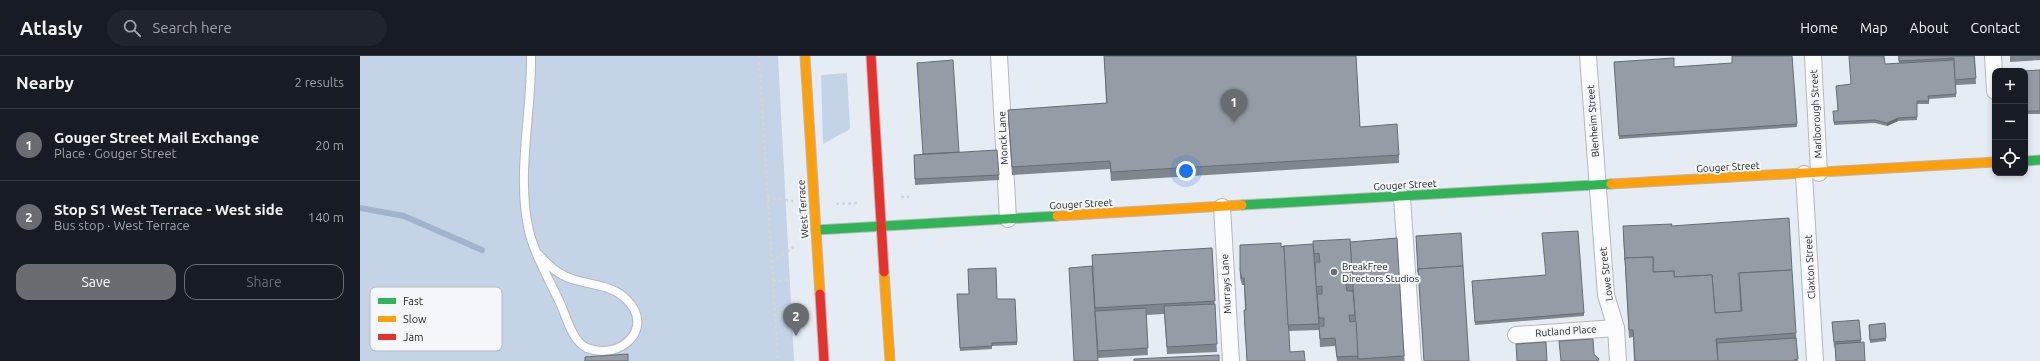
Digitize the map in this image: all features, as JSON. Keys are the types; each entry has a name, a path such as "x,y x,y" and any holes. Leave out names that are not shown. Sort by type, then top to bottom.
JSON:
{"street":[{"name":"West Terrace","path":"805,56 824,361"},
{"path":"871,56 890,361"},
{"name":"Monck Lane","path":"999,56 1008,219"},
{"name":"Blenheim Street","path":"1588,56 1597,185"},
{"name":"Marlborough Street","path":"1811,173 1813,56"},
{"path":"1993,56 1994,68"},
{"path":"2028,161 2040,160"},
{"name":"Gouger Street","path":"816,230 1992,162"},
{"name":"Claxton Street","path":"1811,173 1815,361"},
{"name":"Lowe Street","path":"1597,185 1606,295 1616,328 1618,361"},
{"path":"1402,196 1414,361"},
{"name":"Murrays Lane","path":"1222,207 1231,361"},
{"name":"Rutland Place","path":"1516,335 1616,328"}],"lane":[{"path":"531,56 525,208 529,232 538,254 575,337 586,348 602,353 616,352 628,345 635,334 637,322 635,311 627,299 612,290 570,278 551,269 538,254"}],"path":[{"path":"759,56 778,361"},
{"path":"768,198 814,203 850,204 908,196"},
{"path":"773,281 791,280"}],"shaded area":[{"path":"360,56 778,56 794,361 360,361"},
{"path":"847,73 850,129 823,144 821,75"}],"building":[{"path":"1104,56 1356,56 1360,127 1397,124 1399,155 1111,172 1110,161 1012,167 1008,110 1107,103"},
{"path":"1732,56 1792,56 1797,124 1619,136 1614,62 1674,58 1674,67 1732,63"},
{"path":"1849,56 1884,56 1885,64 1954,60 1956,94 1928,96 1929,101 1917,101 1917,117 1898,118 1887,123 1875,120 1834,122 1833,111 1838,111 1836,86 1851,84"},
{"path":"1899,56 1974,56 1976,78 1955,80 1954,58 1899,61"},
{"path":"953,60 959,152 923,154 917,63"},
{"path":"2040,70 2040,111 2028,111 2028,71"},
{"path":"997,150 999,175 915,179 914,155"},
{"path":"1789,218 1792,270 1739,273 1741,311 1715,313 1712,275 1674,277 1674,271 1653,272 1653,257 1625,258 1625,260 1623,226 1672,224 1671,226"},
{"path":"1578,231 1584,313 1475,322 1472,281 1546,275 1542,233"},
{"path":"1461,233 1463,266 1418,269 1418,272 1416,236"},
{"path":"1397,238 1404,356 1358,359 1350,242"},
{"path":"1350,239 1353,283 1346,284 1347,291 1353,291 1355,315 1349,315 1350,322 1356,321 1358,356 1337,357 1335,338 1320,339 1319,326 1324,326 1324,318 1319,318 1317,294 1322,294 1322,286 1316,287 1315,262 1320,262 1319,253 1314,254 1313,241"},
{"path":"1281,243 1281,247 1284,246 1290,352 1304,351 1305,361 1247,361 1244,310 1246,310 1244,278 1242,278 1240,271 1240,245"},
{"path":"1313,244 1319,324 1288,325 1284,246"},
{"path":"1212,248 1215,301 1095,308 1092,255"},
{"path":"1653,257 1653,272 1674,271 1674,277 1712,275 1715,313 1742,311 1739,273 1792,270 1796,333 1716,339 1718,361 1635,361 1633,330 1629,330 1625,258"},
{"path":"1092,266 1098,361 1074,361 1069,268"},
{"path":"1463,266 1469,361 1424,361 1418,269"},
{"path":"996,268 997,299 1015,299 1017,342 992,343 992,346 960,348 957,294 969,294 968,269"},
{"path":"1215,304 1217,344 1167,347 1164,306"},
{"path":"1146,308 1148,348 1098,351 1095,311"},
{"path":"1859,320 1861,340 1834,342 1832,322"},
{"path":"1885,323 1886,338 1870,340 1869,325"},
{"path":"1796,338 1798,359 1794,361 1718,361 1717,343"},
{"path":"1593,339 1594,354 1599,359 1598,361 1561,361 1559,341"},
{"path":"1546,342 1547,361 1517,361 1516,344"},
{"path":"1864,342 1865,361 1836,361 1835,344"},
{"path":"628,354 628,361 585,361 585,357"},
{"path":"1219,355 1219,361 1134,361 1134,359"}],"waterway":[{"path":"360,208 404,216 482,250"}],"traffic: fast":[{"path":"2028,161 2040,160"},
{"path":"1242,205 1611,184"},
{"path":"816,230 1057,216"}],"traffic: slow":[{"path":"805,56 820,294"},
{"path":"1611,184 1992,162"},
{"path":"1057,216 1242,205"},
{"path":"884,272 890,361"}],"traffic: jam":[{"path":"871,56 884,272"},
{"path":"820,294 824,361"}],"place":[{"name":"Gouger Street Mail Exchange","path":"1234,122"},
{"name":"BreakFree Directors Studios","path":"1334,272"},
{"name":"Stop S1 West Terrace - West side","path":"796,336"}]}
